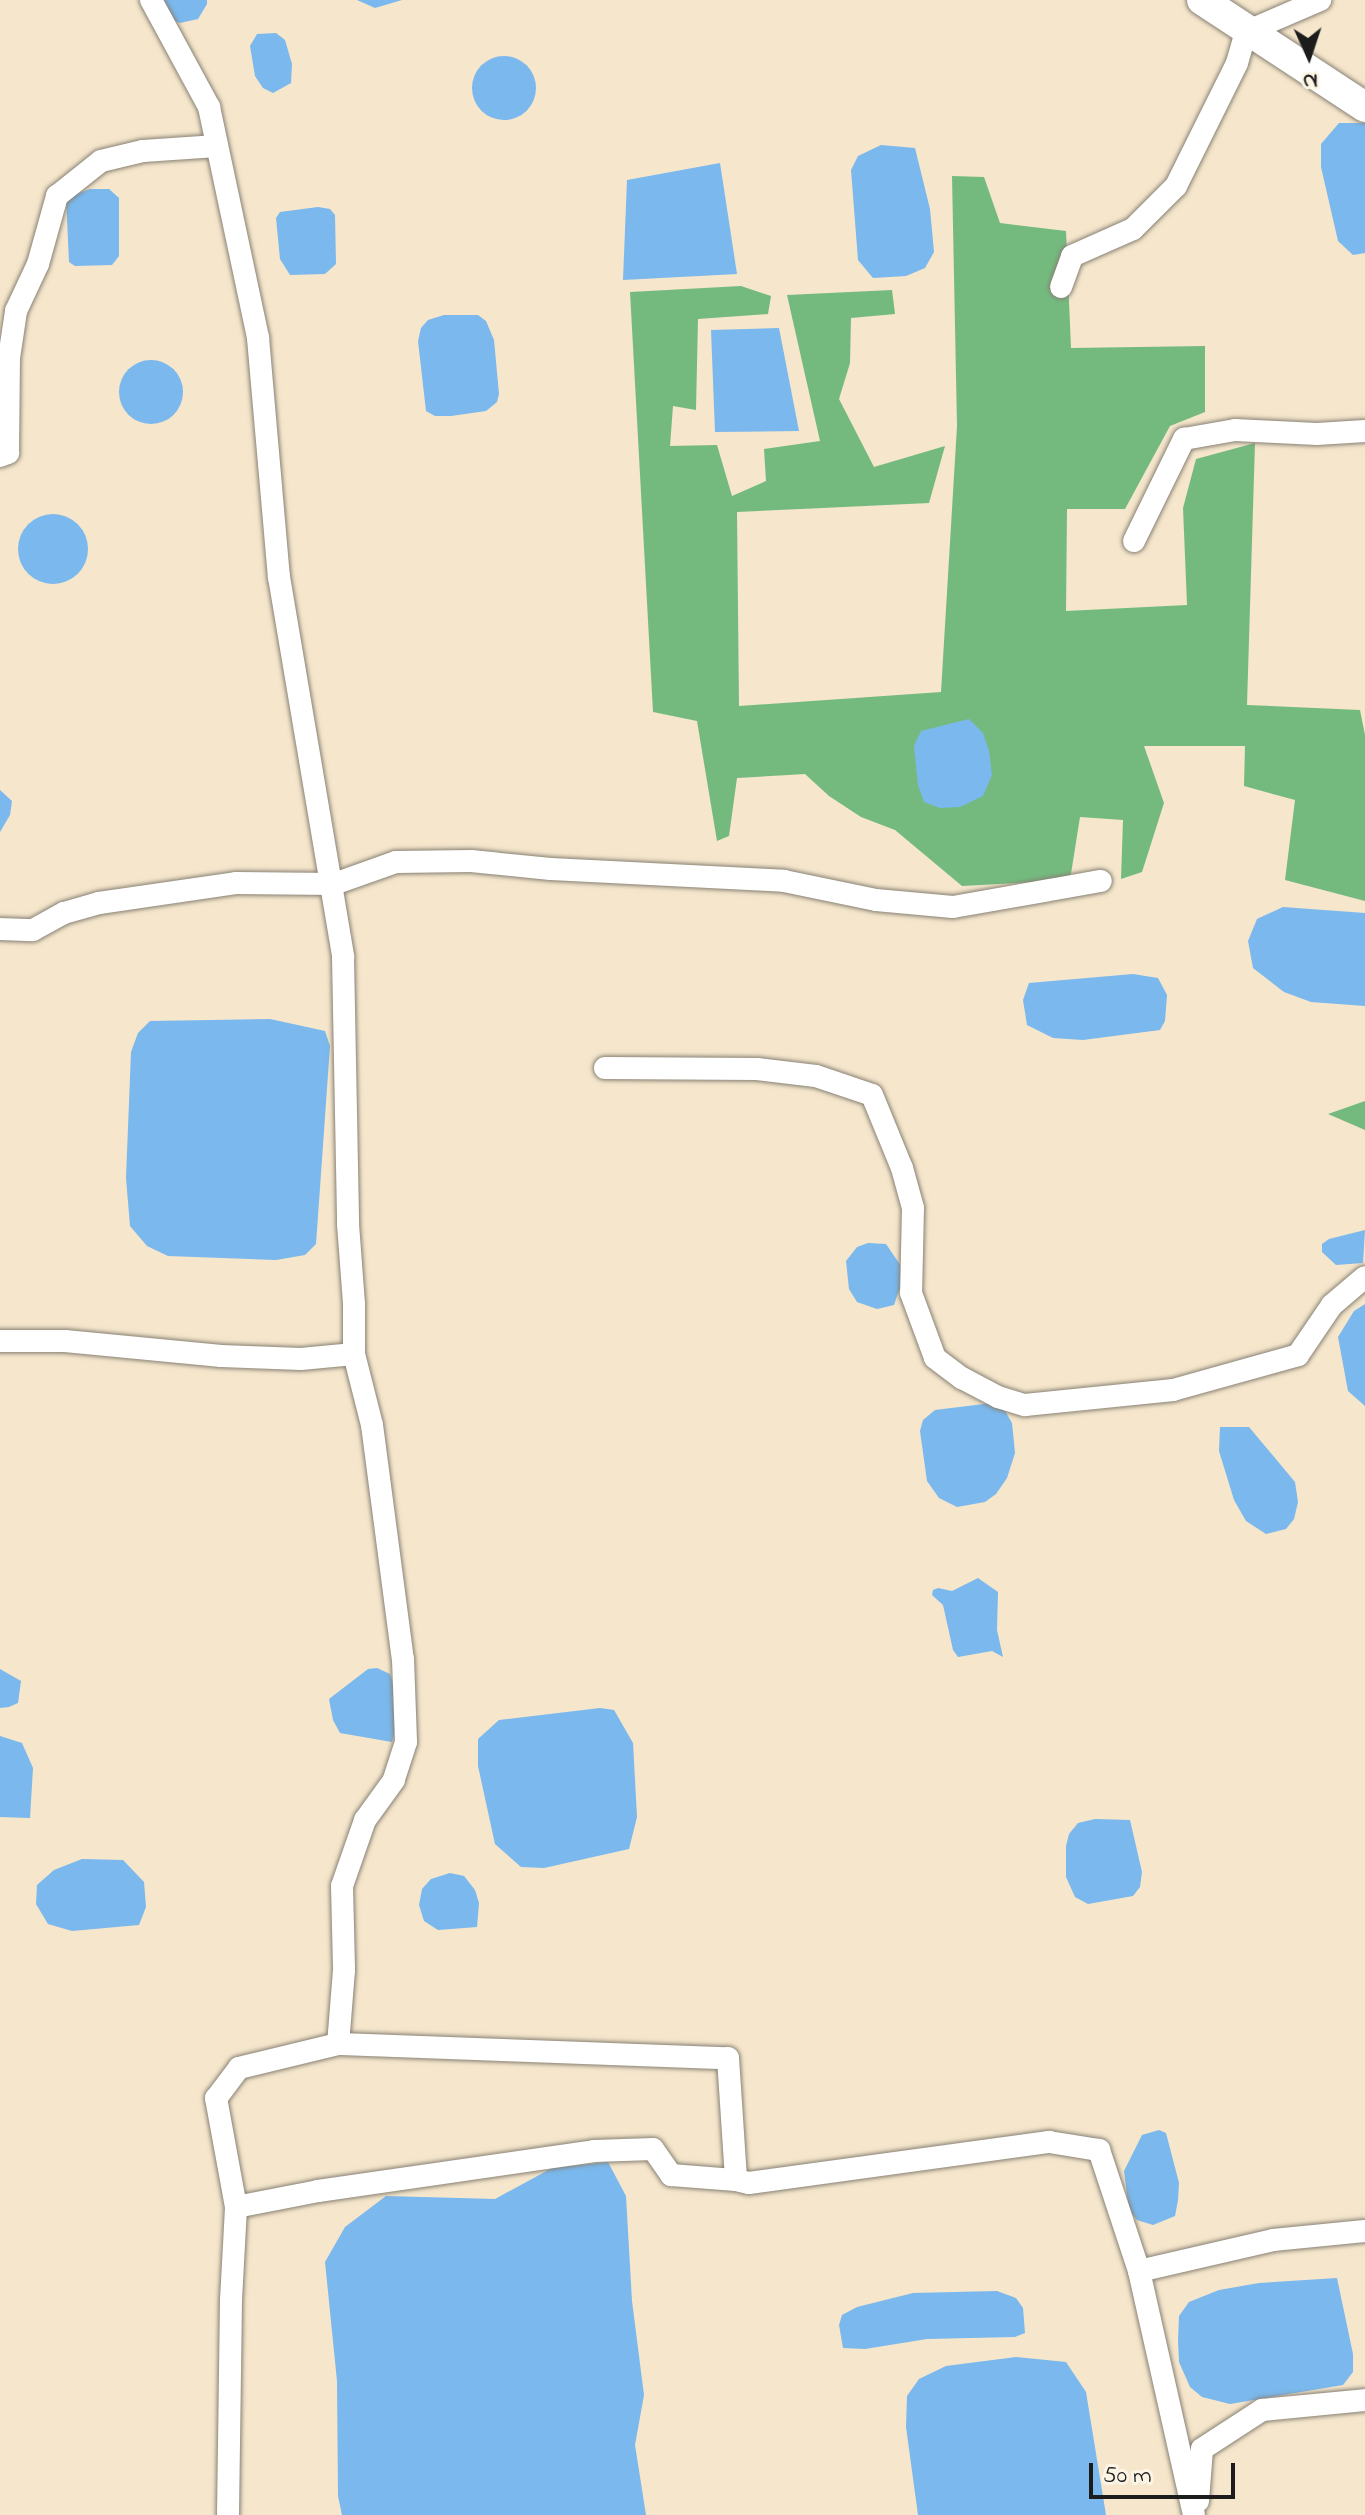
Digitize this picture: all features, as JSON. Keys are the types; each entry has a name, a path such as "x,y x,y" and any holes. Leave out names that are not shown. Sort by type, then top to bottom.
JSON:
{"highway":[{"path":"1202,0 1246,32 1365,107"}],"street":[{"path":"151,0 209,107 258,338 279,577 334,884 343,957 354,1354 372,1425 403,1659 406,1742 394,1780 365,1820 342,1886 344,1970 338,2044"},
{"path":"1061,287 1072,256 1133,229 1176,186 1237,63 1246,32 1320,0"},
{"path":"0,456 8,453 9,358 16,311 38,264 57,196 101,161 143,151 217,146"},
{"path":"1134,541 1184,439 1235,430 1317,434 1365,431"},
{"path":"0,929 33,930 64,913 99,903 236,883 334,884 396,862 471,861 551,869 784,881 876,900 953,907 1101,881"},
{"path":"605,1068 757,1069 816,1076 872,1095 902,1168 913,1208 911,1293 931,1350 935,1358 962,1378 998,1397 1025,1405 1173,1390 1298,1355 1332,1305 1365,1277"},
{"path":"0,1341 65,1341 221,1356 301,1359 354,1354"},
{"path":"228,2515 231,2300 236,2207 216,2098 239,2068 338,2044 728,2058 736,2180"},
{"path":"236,2207 318,2191 594,2151 653,2149 671,2175 767,2181 1049,2142 1099,2150 1139,2271 1195,2515"},
{"path":"1139,2271 1273,2240 1365,2231"},
{"path":"1195,2515 1202,2449 1262,2410 1365,2400"}],"green space":[{"path":"952,176 984,177 1000,223 1066,231 1071,348 1205,346 1205,412 1170,426 1125,509 1067,509 1066,611 1187,605 1183,508 1196,459 1255,443 1247,705 1360,710 1365,735 1365,901 1285,880 1295,800 1244,786 1245,746 1144,746 1164,803 1142,872 1121,879 1123,820 1080,817 1070,880 962,886 895,830 861,817 829,796 805,774 737,778 729,836 717,841 697,721 653,712 630,292 741,286 771,296 768,314 698,319 696,410 673,406 670,446 717,445 732,496 766,481 764,449 820,441 787,295 892,290 895,314 851,318 850,363 839,399 874,467 945,446 929,503 737,512 739,706 941,692 957,426"},
{"path":"1365,1101 1365,1130 1328,1114"}],"water":[{"path":"160,0 207,0 207,4 198,19 180,23 171,20"},
{"path":"357,0 402,0 375,8"},
{"path":"276,33 285,40 292,64 291,83 273,93 263,88 255,76 250,46 257,34"},
{"path":"498,56 510,56 527,65 534,76 534,100 527,111 510,120 498,120 486,115 477,106 472,94 472,82 477,70 486,61"},
{"path":"1339,123 1365,123 1365,253 1353,255 1338,241 1321,167 1321,144"},
{"path":"881,145 915,148 930,209 934,252 925,268 906,276 873,278 858,260 851,170 858,156"},
{"path":"720,163 737,274 623,280 627,180"},
{"path":"90,189 109,189 119,198 119,256 112,265 75,266 69,262 66,198"},
{"path":"318,207 330,209 335,215 336,264 325,274 290,275 280,259 276,218 280,212"},
{"path":"444,315 478,315 486,321 494,340 499,394 497,402 486,411 435,416 426,411 418,341 421,328 428,320"},
{"path":"779,328 799,431 715,432 711,330"},
{"path":"145,360 157,360 174,369 181,380 181,404 174,415 157,424 145,424 133,419 124,410 119,398 119,386 124,374 133,365"},
{"path":"53,514 78,524 88,549 78,574 53,584 28,574 18,549 28,524"},
{"path":"969,719 983,733 989,751 992,775 983,796 960,807 940,808 924,802 918,785 914,746 921,731"},
{"path":"0,790 12,801 10,815 0,832"},
{"path":"1283,907 1365,913 1365,1006 1311,1002 1284,992 1253,968 1248,941 1257,919"},
{"path":"1133,974 1158,978 1167,995 1165,1021 1160,1030 1083,1040 1053,1038 1027,1025 1023,1000 1029,983"},
{"path":"270,1019 325,1031 330,1046 316,1244 305,1255 276,1260 168,1256 147,1246 130,1226 126,1178 131,1052 138,1033 150,1021"},
{"path":"1365,1230 1363,1263 1336,1265 1322,1252 1322,1244 1329,1239"},
{"path":"868,1243 886,1244 901,1266 903,1279 894,1305 877,1309 857,1302 849,1289 846,1261 857,1247"},
{"path":"1365,1304 1365,1406 1348,1391 1338,1337 1354,1311"},
{"path":"1000,1402 1012,1423 1015,1453 1007,1478 996,1494 985,1502 957,1507 939,1498 927,1481 920,1431 923,1420 935,1410"},
{"path":"1220,1427 1249,1427 1295,1482 1298,1502 1294,1519 1286,1529 1266,1534 1246,1521 1234,1500 1219,1451"},
{"path":"978,1578 998,1592 997,1630 1003,1657 992,1651 958,1657 953,1650 943,1605 932,1595 933,1590 938,1588 952,1591"},
{"path":"377,1668 390,1674 395,1689 397,1722 392,1742 340,1733 333,1720 329,1699 368,1669"},
{"path":"0,1669 21,1681 18,1703 9,1707 0,1708"},
{"path":"600,1708 614,1710 633,1743 637,1817 629,1849 544,1868 521,1867 495,1844 478,1766 478,1739 499,1720"},
{"path":"0,1736 22,1743 33,1768 30,1818 0,1817"},
{"path":"1095,1819 1130,1820 1142,1872 1140,1887 1133,1896 1088,1904 1075,1897 1066,1877 1069,1834 1078,1823"},
{"path":"82,1859 123,1860 144,1882 146,1907 139,1925 72,1931 48,1924 36,1904 37,1885 54,1870"},
{"path":"450,1873 464,1876 475,1890 479,1903 477,1927 438,1930 424,1921 419,1905 422,1889 431,1879"},
{"path":"1159,2130 1166,2133 1179,2183 1178,2200 1175,2216 1153,2225 1137,2220 1129,2210 1124,2171 1142,2135"},
{"path":"608,2162 626,2196 632,2301 644,2395 635,2445 646,2515 342,2515 338,2496 337,2381 325,2262 345,2227 386,2196 495,2199 552,2168"},
{"path":"1337,2278 1353,2354 1353,2372 1343,2385 1230,2404 1202,2397 1190,2387 1179,2362 1178,2341 1179,2316 1189,2302 1219,2290 1259,2283"},
{"path":"997,2291 1016,2298 1023,2308 1025,2333 1015,2337 927,2339 865,2349 843,2348 839,2325 842,2315 857,2307 913,2293"},
{"path":"1016,2357 1066,2362 1086,2392 1106,2515 918,2515 906,2427 907,2396 919,2379 946,2366"}]}
